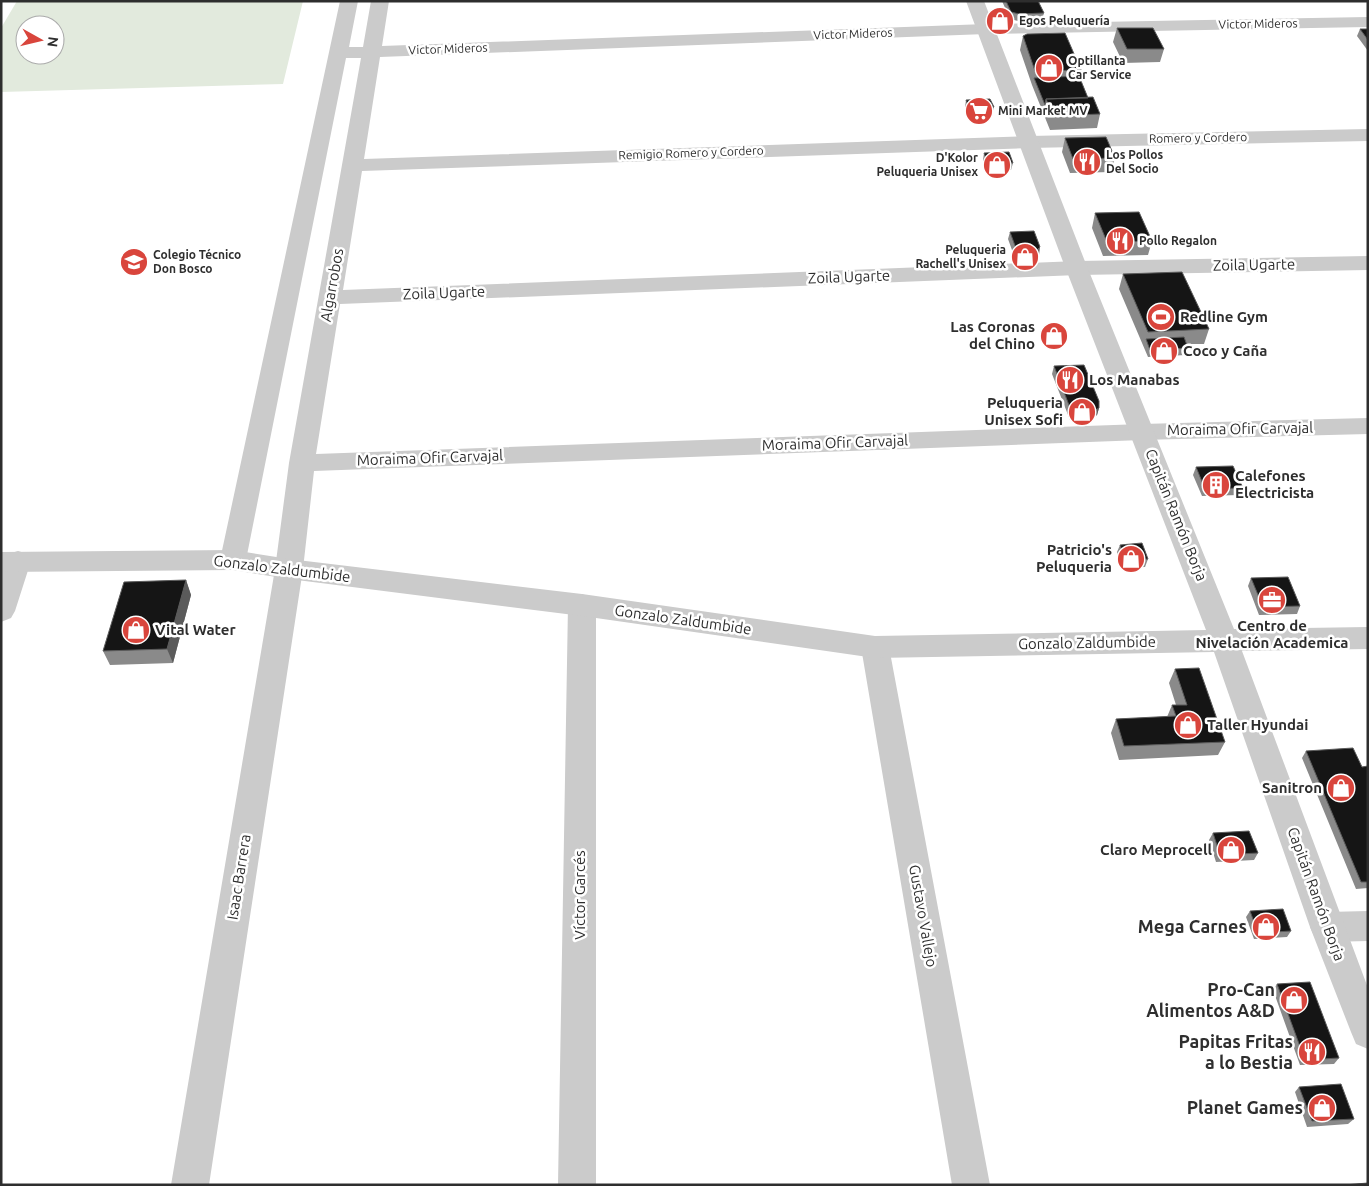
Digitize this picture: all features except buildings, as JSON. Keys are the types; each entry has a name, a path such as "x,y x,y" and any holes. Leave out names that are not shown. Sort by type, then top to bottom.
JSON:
{"street":[{"path":"233,560 349,1"},
{"name":"Algarrobos","path":"289,569 302,463 380,1"},
{"name":"Capitán Ramón Borja","path":"975,1 1225,642 1327,927 1368,1032"},
{"name":"Victor Mideros","path":"339,53 986,29 1368,22"},
{"name":"Romero y Cordero","path":"1029,142 1368,135"},
{"name":"Remigio Romero y Cordero","path":"353,165 1029,142"},
{"name":"Zoila Ugarte","path":"330,297 1078,268 1368,263"},
{"name":"Moraima Ofir Carvajal","path":"302,463 1142,432 1368,426"},
{"name":"Gonzalo Zaldumbide","path":"10,561 233,560 875,647 1368,638"},
{"path":"1,611 10,561"},
{"name":"Isaac Barrera","path":"190,1185 289,569"},
{"name":"Víctor Garcés","path":"577,1185 582,606"},
{"name":"Gustavo Vallejo","path":"875,647 971,1185"},
{"path":"1327,927 1368,926"}],"shaded area":[{"path":"17,1 303,1 283,84 1,92 1,28"}],"place":[{"name":"Egos Peluquería","path":"1000,21"},
{"name":"Optillanta Car Service","path":"1049,68"},
{"name":"Mini Market MV","path":"979,111"},
{"name":"Los Pollos Del Socio","path":"1087,162"},
{"name":"D'Kolor Peluqueria Unisex","path":"997,165"},
{"name":"Pollo Regalon","path":"1120,241"},
{"name":"Peluqueria Rachell's Unisex","path":"1025,257"},
{"name":"Colegio Técnico Don Bosco","path":"134,262"},
{"name":"Redline Gym","path":"1161,317"},
{"name":"Las Coronas del Chino","path":"1054,336"},
{"name":"Coco y Caña","path":"1164,351"},
{"name":"Los Manabas","path":"1070,380"},
{"name":"Peluqueria Unisex Sofi","path":"1082,412"},
{"name":"Calefones Electricista","path":"1216,485"},
{"name":"Patricio's Peluqueria","path":"1131,559"},
{"name":"Centro de Nivelación Academica","path":"1272,600"},
{"name":"Vital Water","path":"136,630"},
{"name":"Taller Hyundai","path":"1188,725"},
{"name":"Sanitron","path":"1341,788"},
{"name":"Claro Meprocell","path":"1231,850"},
{"name":"Mega Carnes","path":"1266,927"},
{"name":"Pro-Can Alimentos A&D","path":"1294,1000"},
{"name":"Papitas Fritas a lo Bestia","path":"1312,1052"},
{"name":"Planet Games","path":"1322,1108"}]}
